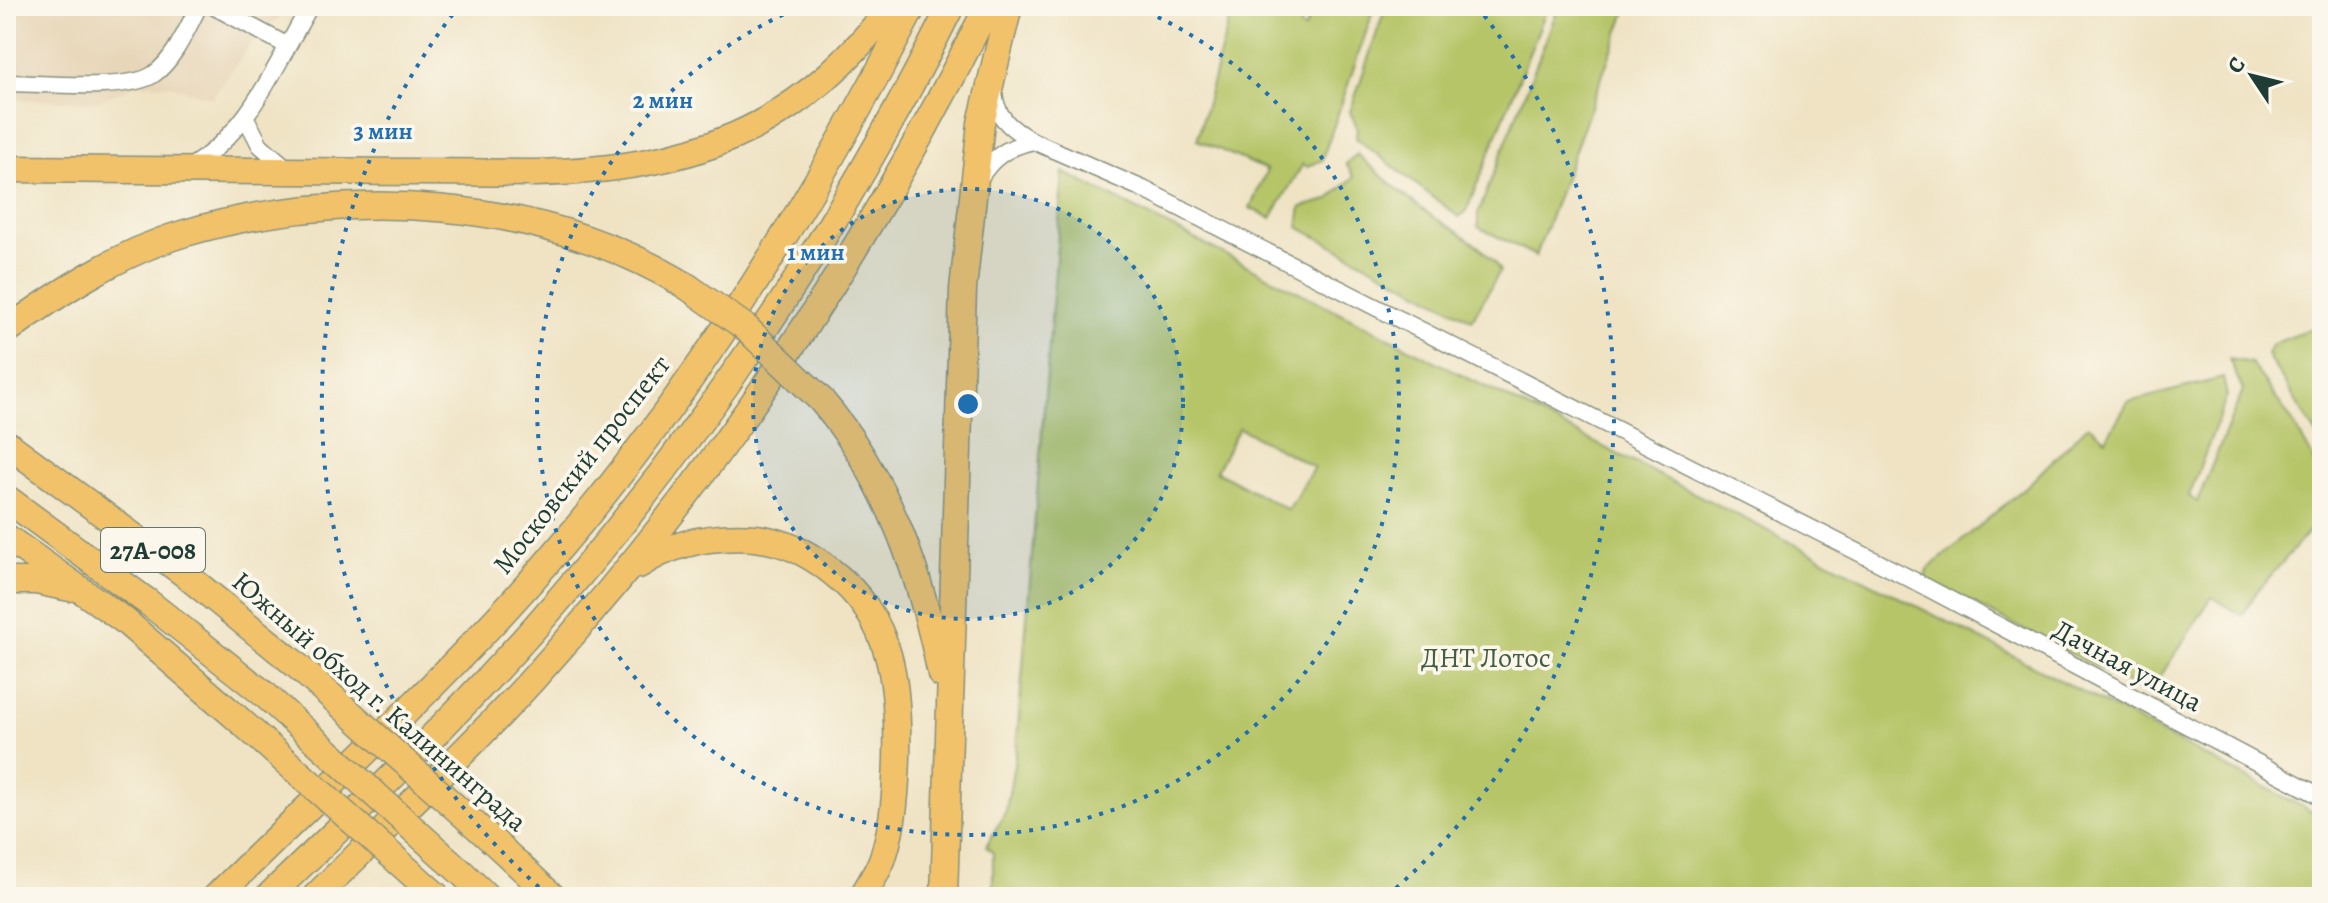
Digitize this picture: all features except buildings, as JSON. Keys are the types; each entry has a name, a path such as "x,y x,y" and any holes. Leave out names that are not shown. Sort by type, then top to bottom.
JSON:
{"highway":[{"path":"6,169 595,171 676,158 714,145 783,110 847,59 891,6"},
{"name":"Московский проспект","path":"216,897 503,612 620,471 697,368 771,259 847,131 913,6"},
{"path":"268,897 479,689 585,568 681,448 821,242 908,92 951,6"},
{"path":"315,897 482,733 622,576 707,469 803,333 916,147 988,6"},
{"path":"944,897 958,394 970,203 995,58 1009,6"},
{"path":"6,331 74,283 146,247 180,235 254,218 325,209 460,211 551,226 639,258 688,287 755,335 821,400 855,446 904,539 920,587 949,716"},
{"name":"Южный обход г. Калининграда","path":"6,443 182,572 294,663 553,897"},
{"name":"27А-008","path":"6,498 149,603 264,694 487,897"},
{"path":"6,537 125,621 438,897"},
{"path":"622,576 655,555 684,543 726,538 765,539 787,545 815,560 842,580 871,612 892,661 898,722 893,825 883,858 862,897"},
{"path":"6,581 59,584 75,590 125,621"}],"street":[{"path":"6,83 117,85 153,75 170,56 199,6"},
{"path":"213,6 286,45"},
{"path":"182,171 223,144 246,118 310,6"},
{"name":"Дачная улица","path":"995,58 994,97 999,115 1012,130 1143,189 1539,393 1909,578 2322,797"},
{"path":"246,118 260,145 290,171"},
{"path":"970,203 980,176 993,160 1010,146 1033,141"}],"shaded area":[{"path":"6,6 293,6 254,40 212,98 169,85 138,84 97,102 6,99"}],"green space":[{"path":"1233,6 1304,6 1300,27 1305,29 1313,6 1375,6 1322,160 1307,167 1303,164 1271,218 1250,208 1267,170 1197,140"},
{"path":"1386,6 1548,6 1466,212 1459,217 1356,138 1357,127 1350,112"},
{"path":"1559,6 1628,6 1536,256 1478,227 1478,214"},
{"path":"1357,154 1419,206 1477,245 1500,271 1472,320 1298,227 1301,207 1328,200 1354,177 1346,164"},
{"name":"ДНТ Лотос","path":"1063,172 1977,637 2322,817 2322,897 993,897 993,853 986,846 1006,811 1016,753","holes":["1239,428 1314,467 1288,510 1216,471"]},
{"path":"2322,324 2322,443 2267,355 2271,345"},
{"path":"2229,359 2251,363 2291,419 2322,474 2322,517 2258,590 2242,615 2212,597 2149,694 1925,579 1927,570 2027,486 2088,425 2106,439 2128,402 2223,378 2227,396 2189,496 2197,502 2243,390"}]}
